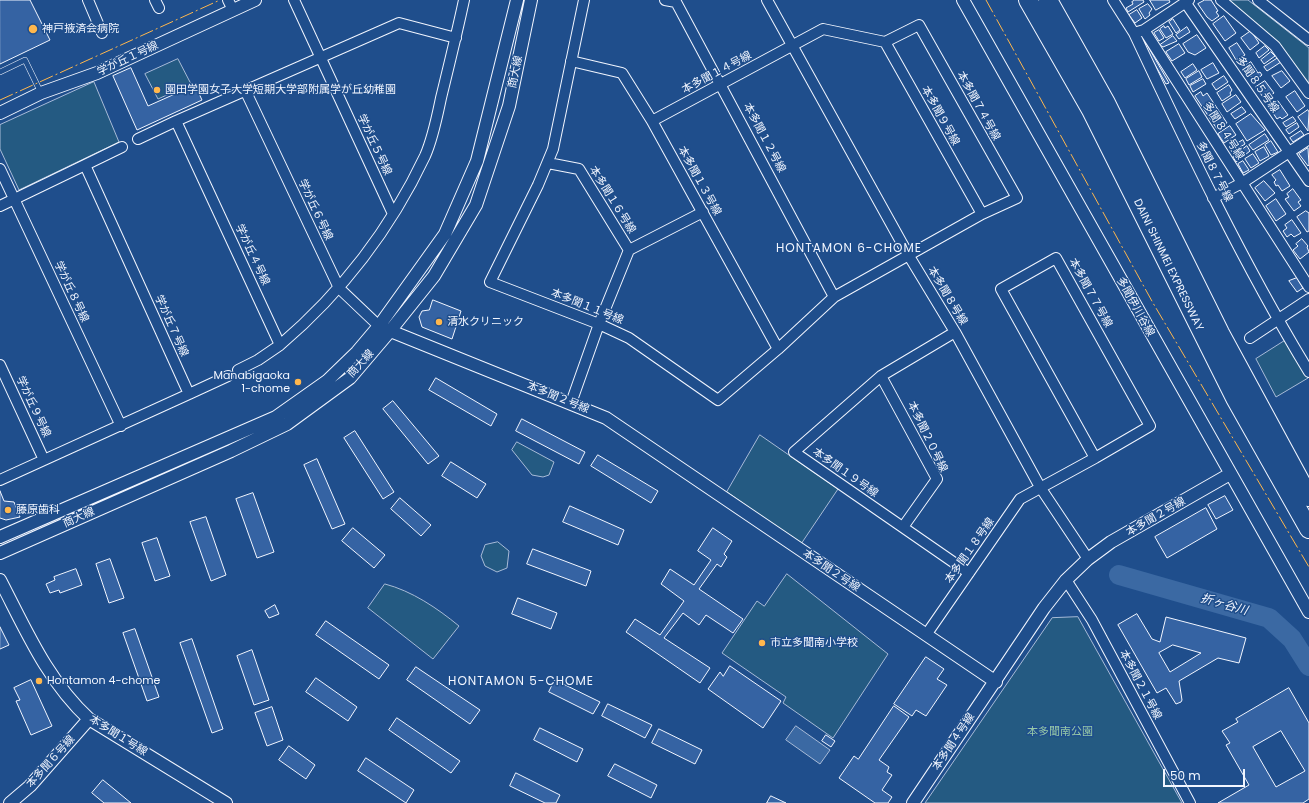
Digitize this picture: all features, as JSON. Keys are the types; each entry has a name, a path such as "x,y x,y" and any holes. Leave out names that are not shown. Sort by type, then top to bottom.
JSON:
{"highway":[{"name":"DAINI SHINMEI EXPRESSWAY","path":"1028,0 1091,110 1231,391 1309,529"},
{"name":"DAINI SHINMEI EXPRESSWAY","path":"1048,0 1106,103 1220,333 1309,497"}],"street":[{"path":"88,0 102,33"},
{"name":"学が丘１号線","path":"0,113 41,93 97,73 230,5 255,0"},
{"name":"学が丘５号線","path":"294,0 393,214"},
{"path":"238,370 258,360 280,345 339,288 372,246 393,214 425,155 434,127 464,0"},
{"name":"商大線","path":"0,537 276,417 327,381 357,352 379,326 445,234 478,161 518,0"},
{"name":"商大線","path":"0,553 231,451 287,424 350,378 434,276 476,205 508,106 531,0"},
{"name":"本多聞１１号線","path":"584,0 554,149 490,282 599,324 629,338 718,400 778,349 834,297 909,256"},
{"name":"本多聞１２号線","path":"665,0 676,2 834,297"},
{"name":"本多聞８号線","path":"767,0 909,256 955,332 1040,487 1088,559"},
{"name":"多聞伊川谷線","path":"963,0 1309,612"},
{"path":"1113,0 1134,34 1144,30 1187,1"},
{"path":"1221,0 1254,26 1274,46 1309,93"},
{"path":"1258,0 1309,40"},
{"name":"多聞８５号線","path":"1187,1 1309,181"},
{"path":"138,140 176,121 246,92 399,23 456,38"},
{"name":"本多聞７４号線","path":"885,42 919,25 1017,198 982,214"},
{"path":"793,46 822,29 885,42"},
{"name":"多聞８４号線","path":"1144,30 1309,287"},
{"name":"多聞８７号線","path":"1134,34 1213,198 1278,320 1309,372"},
{"name":"本多聞９号線","path":"885,42 982,214"},
{"name":"本多聞１４号線","path":"652,121 793,46"},
{"name":"本多聞１３号線","path":"571,61 622,73 652,121 778,349"},
{"name":"学が丘６号線","path":"246,92 339,288 379,326"},
{"name":"学が丘４号線","path":"176,121 280,345"},
{"path":"1213,198 1242,183 1288,151 1309,139"},
{"path":"0,206 122,147"},
{"name":"本多聞１６号線","path":"548,163 579,169 629,250"},
{"name":"学が丘７号線","path":"85,165 189,394"},
{"name":"学が丘８号線","path":"0,169 121,426"},
{"path":"571,403 599,324 629,250 702,212"},
{"path":"909,256 982,214"},
{"name":"本多聞７７号線","path":"1040,487 1095,458 1150,426 1056,258 1001,289 1095,458"},
{"path":"1250,338 1309,299"},
{"name":"本多聞２号線","path":"379,326 606,418 996,682 1044,608 1066,580 1088,559 1111,542 1230,474"},
{"name":"本多聞１９号線","path":"955,332 882,376 794,452 969,573"},
{"name":"学が丘９号線","path":"0,365 44,460"},
{"path":"0,480 228,376"},
{"name":"本多聞２０号線","path":"882,376 937,479 903,527"},
{"name":"本多聞１８号線","path":"926,635 1020,499 1040,487"},
{"name":"本多聞１号線","path":"0,580 40,657 69,701 89,719 226,803"},
{"name":"本多聞２１号線","path":"1066,580 1092,620 1190,803"},
{"name":"本多聞４号線","path":"913,803 996,682"},
{"name":"本多聞６号線","path":"10,803 30,786 89,719"}],"lane":[{"path":"0,72 25,60 41,93"}],"green space":[{"path":"1228,0 1248,0 1309,48 1309,85"},
{"path":"178,59 191,84 158,99 145,74"},
{"path":"94,82 119,142 19,190 0,149 0,125"},
{"path":"1286,340 1308,378 1276,397 1256,359"},
{"path":"760,435 838,489 801,544 727,492"},
{"path":"517,442 554,462 549,475 543,477 532,475 512,450"},
{"path":"498,542 509,551 507,568 497,572 485,566 481,556 485,545"},
{"path":"787,574 888,654 833,738 783,703 786,697 722,653 757,601 764,606"},
{"path":"385,584 405,591 424,601 459,626 433,659 368,608"},
{"name":"本多聞南公園","path":"1078,617 1182,803 925,803 1052,618"}],"shaded area":[{"path":"796,726 830,750 820,764 786,740"}],"building":[{"path":"0,0 30,0 50,40 0,64"},
{"path":"1135,0 1143,0 1144,2 1128,12 1126,8 1133,4 1132,2"},
{"path":"1150,0 1169,0 1170,2 1156,10"},
{"path":"1205,0 1211,0 1218,11 1216,12 1219,16 1212,21 1207,17 1198,4"},
{"path":"1148,4 1152,9 1149,13 1150,15 1145,19 1139,9"},
{"path":"1137,10 1142,18 1135,23 1129,15"},
{"path":"1224,16 1236,33 1225,41 1213,24"},
{"path":"1173,19 1180,30 1176,33 1169,22"},
{"path":"1164,26 1165,28 1168,26 1173,34 1166,38 1160,29"},
{"path":"1187,27 1190,32 1179,39 1176,35"},
{"path":"1159,30 1164,38 1159,41 1154,33"},
{"path":"1251,31 1259,43 1250,50 1241,38"},
{"path":"1197,35 1206,48 1195,55 1188,52 1183,44"},
{"path":"1173,36 1177,41 1163,47 1160,45"},
{"path":"1146,43 1169,83 1166,84 1143,44"},
{"path":"1237,43 1245,55 1236,60 1229,48"},
{"path":"1179,44 1185,53 1172,61 1166,52"},
{"path":"1265,46 1269,50 1259,58 1256,53"},
{"path":"1271,52 1275,56 1264,64 1261,60"},
{"path":"1278,58 1281,62 1267,71 1264,67"},
{"path":"1251,62 1258,73 1260,72 1262,75 1256,80 1254,77 1252,78 1243,67"},
{"path":"1213,63 1219,73 1207,79 1201,70"},
{"path":"1193,64 1197,70 1185,78 1181,72"},
{"path":"131,68 148,106 195,85 202,100 137,130 113,76"},
{"path":"1199,71 1202,77 1189,85 1186,79"},
{"path":"1282,71 1290,81 1281,88 1272,76"},
{"path":"1224,76 1228,82 1216,90 1212,84"},
{"path":"1203,79 1206,84 1193,92 1190,86"},
{"path":"1265,81 1274,93 1265,100 1256,87"},
{"path":"1229,85 1232,90 1230,93 1231,95 1222,101 1217,93"},
{"path":"1295,91 1305,106 1297,112 1286,97"},
{"path":"1201,92 1203,96 1207,93 1227,123 1217,129 1195,96"},
{"path":"1236,95 1241,102 1227,112 1222,104"},
{"path":"1278,101 1288,115 1282,119 1280,117 1277,119 1269,107"},
{"path":"1242,107 1246,112 1235,119 1231,114"},
{"path":"1308,110 1309,112 1308,131 1298,117"},
{"path":"1251,114 1265,130 1247,141 1236,124"},
{"path":"1293,117 1296,121 1286,127 1283,123"},
{"path":"1297,123 1299,127 1289,134 1286,130"},
{"path":"1230,126 1236,135 1224,143 1218,134"},
{"path":"1301,131 1304,135 1293,142 1290,138"},
{"path":"1265,134 1269,140 1253,150 1249,145"},
{"path":"1243,140 1245,144 1232,152 1230,148"},
{"path":"1271,141 1278,152 1271,155 1265,145"},
{"path":"1247,146 1250,151 1236,162 1233,157"},
{"path":"1264,147 1269,156 1260,161 1255,152"},
{"path":"1308,148 1309,165 1308,166 1299,154"},
{"path":"1253,154 1259,163 1251,168 1245,159"},
{"path":"1243,161 1249,170 1243,173 1238,164"},
{"path":"1280,170 1290,186 1282,191 1278,185 1276,186 1274,182 1276,180 1272,175"},
{"path":"1264,181 1275,193 1265,201 1255,188"},
{"path":"1293,189 1301,200 1298,202 1301,206 1294,211 1285,199 1289,197 1287,194"},
{"path":"1276,199 1286,214 1276,221 1266,206"},
{"path":"1306,211 1309,213 1309,231 1307,232 1297,217"},
{"path":"1292,220 1301,233 1294,237 1291,234 1287,237 1283,231 1287,228 1285,225"},
{"path":"1302,239 1308,246 1309,252 1300,259 1293,250 1298,246 1296,244"},
{"path":"1297,278 1303,288 1297,292 1289,281"},
{"name":"清水クリニック","path":"433,300 461,311 452,339 422,327 419,317 422,311 429,310"},
{"path":"436,378 497,414 491,426 429,390"},
{"path":"393,401 439,456 428,464 383,409"},
{"path":"522,419 585,452 579,464 516,431"},
{"path":"355,431 394,492 383,499 344,438"},
{"path":"598,455 658,491 651,503 591,466"},
{"path":"317,459 345,524 332,529 304,465"},
{"path":"451,462 486,484 477,498 442,476"},
{"name":"藤原歯科","path":"0,491 4,501 14,502 20,517 6,520 0,518"},
{"path":"253,493 274,552 257,558 236,499"},
{"path":"1225,496 1233,510 1216,519 1208,505"},
{"path":"400,498 431,525 421,536 391,509"},
{"path":"570,506 624,530 618,545 563,522"},
{"path":"1206,508 1217,529 1167,558 1155,537"},
{"path":"206,517 226,575 211,581 190,522"},
{"path":"353,528 385,555 374,568 342,541"},
{"path":"713,528 732,541 724,554 727,557 721,567 717,564 699,589 743,619 733,633 706,615 699,625 683,613 664,638 710,668 700,683 626,632 635,619 660,635 684,601 661,584 670,569 694,585 711,560 698,551"},
{"path":"157,538 170,576 155,581 142,543"},
{"path":"533,549 591,571 586,586 527,564"},
{"path":"110,559 124,598 109,603 96,564"},
{"path":"76,569 82,585 60,593 59,590 50,593 46,584 55,580 54,577"},
{"path":"518,598 557,613 551,629 512,614"},
{"path":"275,605 279,614 269,618 265,611"},
{"path":"1137,614 1152,639 1160,642 1166,617 1246,638 1239,663 1218,658 1179,681 1182,700 1176,704 1166,688 1157,693 1118,625","holes":["1173,645 1201,653 1170,672 1159,653"]},
{"path":"326,621 389,665 379,679 316,635"},
{"path":"0,627 9,645 0,649"},
{"path":"135,629 159,697 147,701 123,633"},
{"path":"192,639 223,729 212,733 180,643"},
{"path":"252,650 269,700 254,705 237,656"},
{"path":"926,657 944,669 937,679 947,685 926,716 916,710 912,716 894,704"},
{"path":"730,666 781,701 763,728 708,689 720,672 723,676"},
{"path":"416,667 480,710 470,724 407,680"},
{"path":"316,678 357,707 348,721 306,692"},
{"path":"31,680 52,726 31,735 16,701 20,700 14,688"},
{"path":"555,680 600,702 593,714 549,692"},
{"path":"1289,688 1309,723 1309,799 1303,803 1218,803 1249,785 1226,745 1230,743 1222,731 1238,722 1236,719","holes":["1281,731 1305,771 1276,787 1253,747"]},
{"path":"608,704 652,725 645,738 602,716"},
{"path":"894,706 909,717 879,760 889,767 887,772 892,775 882,790 892,797 888,803 875,803 839,778 854,756 858,759"},
{"path":"272,707 283,740 267,746 255,713"},
{"path":"397,718 460,761 451,773 389,730"},
{"path":"540,728 583,749 577,762 534,740"},
{"path":"659,729 702,750 695,764 652,743"},
{"path":"826,735 835,741 831,747 822,741"},
{"path":"289,746 315,765 306,779 279,760"},
{"path":"366,758 414,790 406,803 358,771"},
{"path":"615,764 657,785 651,798 608,776"},
{"path":"516,773 560,795 556,803 545,803 510,786"},
{"path":"103,780 131,803 104,803 92,793"},
{"path":"771,796 786,803 767,803"}],"waterway":[{"name":"折ヶ谷川","path":"1119,575 1269,618 1292,639 1309,666"}],"power":[{"path":"0,100 220,0"},
{"path":"986,0 1153,303 1309,567"}],"place":[{"name":"神戸掖済会病院","path":"33,29"},
{"name":"園田学園女子大学短期大学部附属学が丘幼稚園","path":"157,90"},
{"name":"清水クリニック","path":"439,322"},
{"name":"Manabigaoka 1-chome","path":"298,382"},
{"name":"藤原歯科","path":"8,510"},
{"name":"市立多聞南小学校","path":"762,643"},
{"name":"Hontamon 4-chome","path":"39,681"}],"district":[{"name":"HONTAMON 6-CHOME","path":"849,249"},
{"name":"HONTAMON 5-CHOME","path":"521,682"}]}
